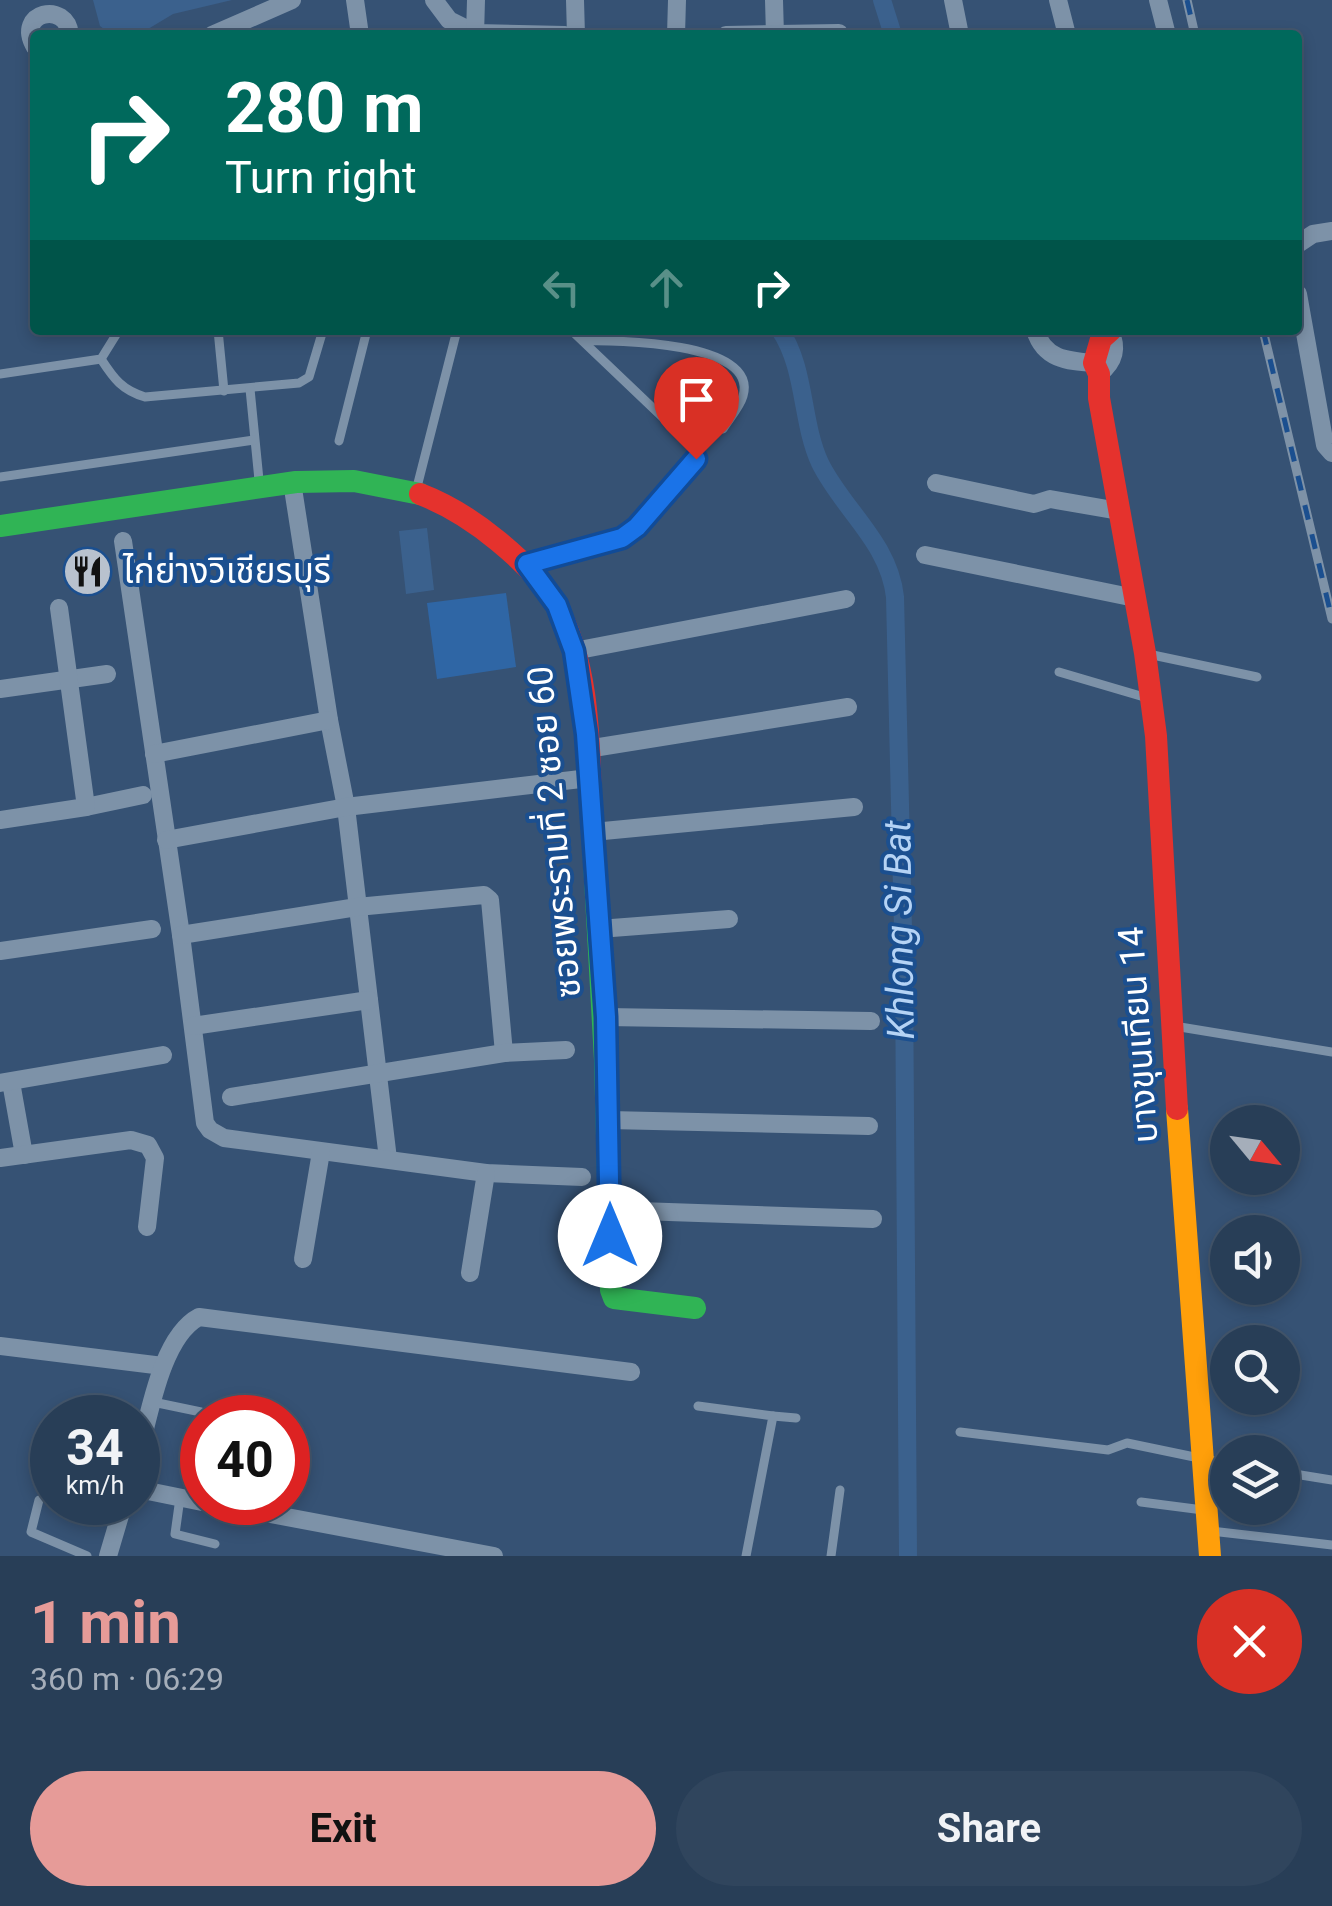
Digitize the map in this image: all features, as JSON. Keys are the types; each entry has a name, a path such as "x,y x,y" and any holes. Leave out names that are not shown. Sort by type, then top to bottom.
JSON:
{"street":[{"path":"224,30 292,0"},
{"path":"354,0 359,30"},
{"path":"434,0 449,20 468,30"},
{"path":"475,30 476,0"},
{"path":"576,0 576,30"},
{"path":"676,0 676,30"},
{"path":"774,0 774,30"},
{"path":"953,0 959,30"},
{"path":"1058,0 1067,30"},
{"path":"1158,0 1165,30"},
{"path":"30,37 30,26 54,7 70,30"},
{"path":"262,14 265,30"},
{"path":"1302,241 1313,234 1332,231"},
{"path":"1302,317 1325,445 1332,454"},
{"path":"1037,335 1040,347 1098,379 1101,340 1106,335"},
{"path":"1311,370 1332,367"},
{"name":"บางขุนเทียน 14","path":"1098,379 1156,736 1171,1025 1210,1556"},
{"name":"ซอยพระรามที่ 2 ซอย 60","path":"0,526 260,486 342,479 416,492 481,528 527,564 557,605 574,651 587,749 606,1017 611,1290 614,1298 695,1308"},
{"path":"292,482 346,807 388,1159"},
{"path":"936,482 1034,504 1050,499 1119,511"},
{"path":"122,541 205,1123 210,1130 224,1138 486,1174 582,1177"},
{"path":"925,555 1135,598"},
{"path":"574,651 846,599"},
{"path":"59,608 86,807"},
{"path":"0,689 107,674"},
{"path":"587,749 848,706"},
{"path":"154,754 329,720"},
{"path":"166,840 346,807 589,778"},
{"path":"0,820 143,795"},
{"path":"592,832 854,807"},
{"path":"181,935 357,907 480,894 488,897 504,1053"},
{"path":"600,929 728,918"},
{"path":"0,951 152,929"},
{"path":"193,1026 369,1000"},
{"path":"606,1017 871,1021"},
{"path":"231,1097 504,1053 566,1050"},
{"path":"24,1155 6,1082 163,1055"},
{"path":"609,1120 869,1126"},
{"path":"0,1158 130,1140 148,1144 155,1158 147,1226"},
{"path":"303,1259 321,1152"},
{"path":"470,1273 486,1174"},
{"path":"610,1210 873,1219"},
{"path":"155,1395 163,1366 186,1324 200,1317 631,1372"},
{"path":"0,1346 163,1366"},
{"path":"160,1494 180,1498"},
{"path":"310,1521 398,1537 457,1553 494,1556"},
{"path":"108,1556 117,1525"}],"lane":[{"path":"102,359 116,335"},
{"path":"218,335 224,391"},
{"path":"102,359 114,380 128,392 145,397 224,391 306,380 321,335"},
{"path":"339,441 366,335"},
{"path":"416,492 456,335"},
{"path":"527,564 622,538 637,527 696,459 698,451 575,335"},
{"path":"582,341 623,340 678,347 733,364 743,379 744,395 723,429"},
{"path":"0,374 102,359"},
{"path":"250,388 260,486"},
{"path":"0,477 254,440"},
{"path":"1145,653 1257,677"},
{"path":"1059,672 1152,700"},
{"path":"1171,1025 1332,1052"},
{"path":"698,1406 796,1418"},
{"path":"746,1556 773,1416"},
{"path":"960,1432 1108,1450 1127,1443 1210,1461"},
{"path":"1300,1475 1332,1480"},
{"path":"831,1556 840,1490"},
{"path":"180,1498 175,1534 215,1544"},
{"path":"1142,1502 1332,1545"},
{"path":"33,1525 31,1532 87,1556"},
{"path":"395,1556 398,1537"}],"shaded area":[{"path":"93,0 232,0 173,14 146,30 105,30 100,26"},
{"path":"427,528 434,590 406,594 399,531"},
{"path":"506,593 516,667 437,679 427,603"}],"waterway":[{"path":"882,0 891,30"},
{"name":"Khlong Si Bat","path":"783,335 795,361 820,463 884,559 895,597 904,971 908,1556"}],"railway":[{"path":"1187,0 1194,30"},
{"path":"1264,335 1332,619"}],"traffic: fast":[{"path":"0,526 296,482 354,481 420,494"},
{"path":"593,843 605,1060 611,1290 614,1298 695,1308"}],"traffic: slow":[{"path":"1177,1109 1210,1556"}],"traffic: jam":[{"path":"1105,335 1094,363 1099,374 1099,398 1156,736 1177,1109"},
{"path":"420,494 461,514 498,541 530,570 555,603 568,630 583,689 593,843"}],"place":[{"name":"ไก่ย่างวิเชียรบุรี","path":"88,571"}],"route":[{"path":"610,1236 606,1017 586,734 574,651 557,605 527,564 622,538 637,527 696,459"}]}
